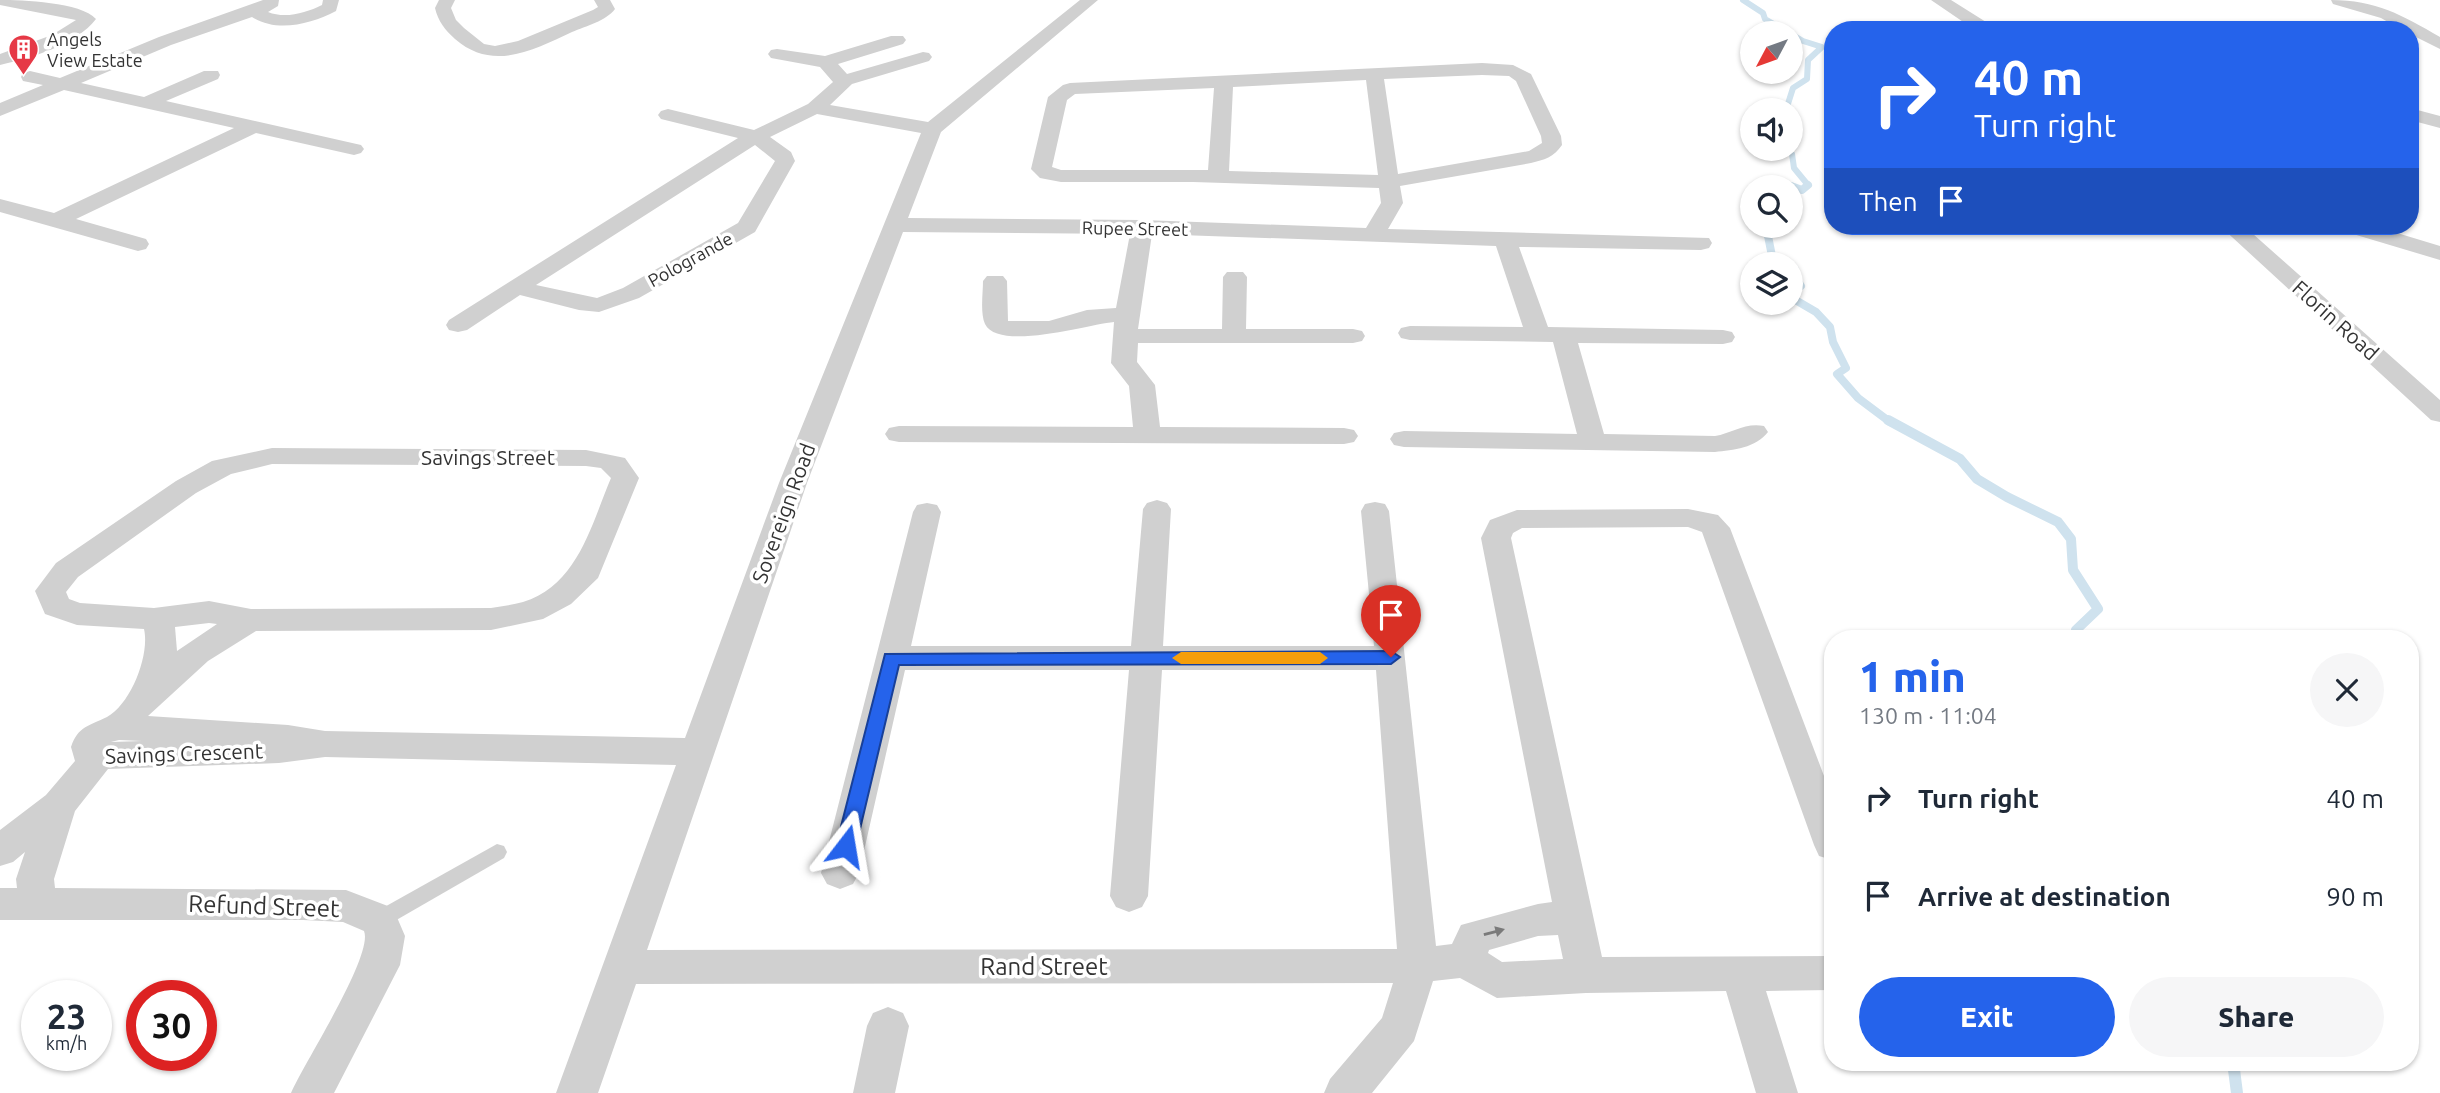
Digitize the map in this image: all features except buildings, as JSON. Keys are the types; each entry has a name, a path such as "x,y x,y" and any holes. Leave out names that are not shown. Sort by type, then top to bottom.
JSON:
{"street":[{"path":"0,60 61,36 81,26 87,19 80,15 2,0"},
{"path":"447,0 443,8 450,25 472,46 483,51 498,52 598,14 607,9 602,0"},
{"name":"Sovereign Road","path":"577,1093 793,483 932,129 1090,0"},
{"path":"1939,0 1973,21"},
{"path":"2339,0 2387,14 2399,21"},
{"path":"153,47 314,14 334,1"},
{"path":"265,4 259,14 279,20"},
{"path":"0,110 265,4"},
{"path":"2419,32 2440,44"},
{"path":"777,54 826,62 897,40"},
{"path":"458,325 754,137 815,108 840,89 844,81 923,57"},
{"path":"826,62 844,81"},
{"path":"1482,69 1513,71 1524,78 1552,145 1542,154 1531,157 1390,182 1061,176 1047,174 1041,169 1058,97 1063,91 1374,74 1482,69"},
{"path":"16,74 354,149"},
{"path":"1374,74 1392,203 1374,234"},
{"path":"142,104 211,75"},
{"path":"1218,177 1224,81"},
{"path":"815,108 932,129"},
{"name":"Pologrande","path":"516,286 579,303 599,305 631,293 747,227 785,161 779,151 754,137 668,115"},
{"path":"2419,116 2440,122"},
{"path":"57,220 253,127"},
{"path":"0,205 138,244"},
{"name":"Rupee Street","path":"895,225 1142,227 1505,240 1701,243"},
{"path":"1142,227 1125,325 1124,363 1142,385 1147,435"},
{"name":"Florin Road","path":"2241,235 2440,414"},
{"path":"2381,235 2440,253"},
{"path":"1505,240 1550,335 1593,442"},
{"path":"1234,335 1235,277"},
{"path":"995,281 996,322 1001,328 1051,328 1087,317 1125,325 1234,335 1353,336"},
{"path":"1410,333 1723,337"},
{"path":"1404,439 1715,444 1736,441 1755,432"},
{"path":"899,434 1344,436"},
{"name":"Savings Street","path":"272,456 586,458 612,462 621,468 625,478 587,571 559,597 532,611 491,619 251,620 209,612 153,619 78,614 56,606 50,591 67,570 186,487 222,467 272,456"},
{"path":"1129,896 1157,509"},
{"path":"1345,1093 1399,1028 1418,966 1391,657 1375,511"},
{"path":"840,873 927,512"},
{"path":"1586,975 1496,538 1500,527 1517,519 1688,518 1708,522 1715,528 1824,823"},
{"path":"142,698 160,658 161,637 153,619"},
{"path":"118,727 142,698 195,655 251,620"},
{"path":"892,658 1391,657"},
{"name":"Savings Crescent","path":"325,744 279,750 99,756 88,753 88,743 100,733 118,727 288,738 325,744 699,752"},
{"path":"0,851 60,804 99,756"},
{"path":"39,904 35,879 60,804"},
{"name":"Refund Street","path":"0,904 303,904 346,906 379,920"},
{"path":"1572,917 1538,920 1475,937 1465,960 1497,980 1586,975 1824,973"},
{"path":"312,1093 380,965 386,936 379,920"},
{"name":"Rand Street","path":"623,967 1418,966 1465,960"},
{"path":"1740,974 1777,1093"},
{"path":"874,1093 888,1026"}],"lane":[{"path":"379,920 497,852"}],"waterway":[{"path":"1743,0 1763,13 1765,19 1803,41 1822,47 1808,60 1807,79 1793,88 1790,98"},
{"path":"1793,161 1794,168 1808,185"},
{"path":"1803,189 1808,185"},
{"path":"1768,238 1771,252"},
{"path":"1803,304 1816,312 1830,327 1833,342 1846,368 1837,374 1858,398 1890,422"},
{"path":"1888,420 1960,459 1977,479 2058,522 2071,539 2073,570 2098,609 2076,630"},
{"path":"2234,1071 2237,1093"}],"slow traffic":[{"path":"1181,658 1320,658"}],"place":[{"name":"Angels View Estate","path":"24,76"}],"route":[{"path":"846,846 892,658 1391,657"}]}
